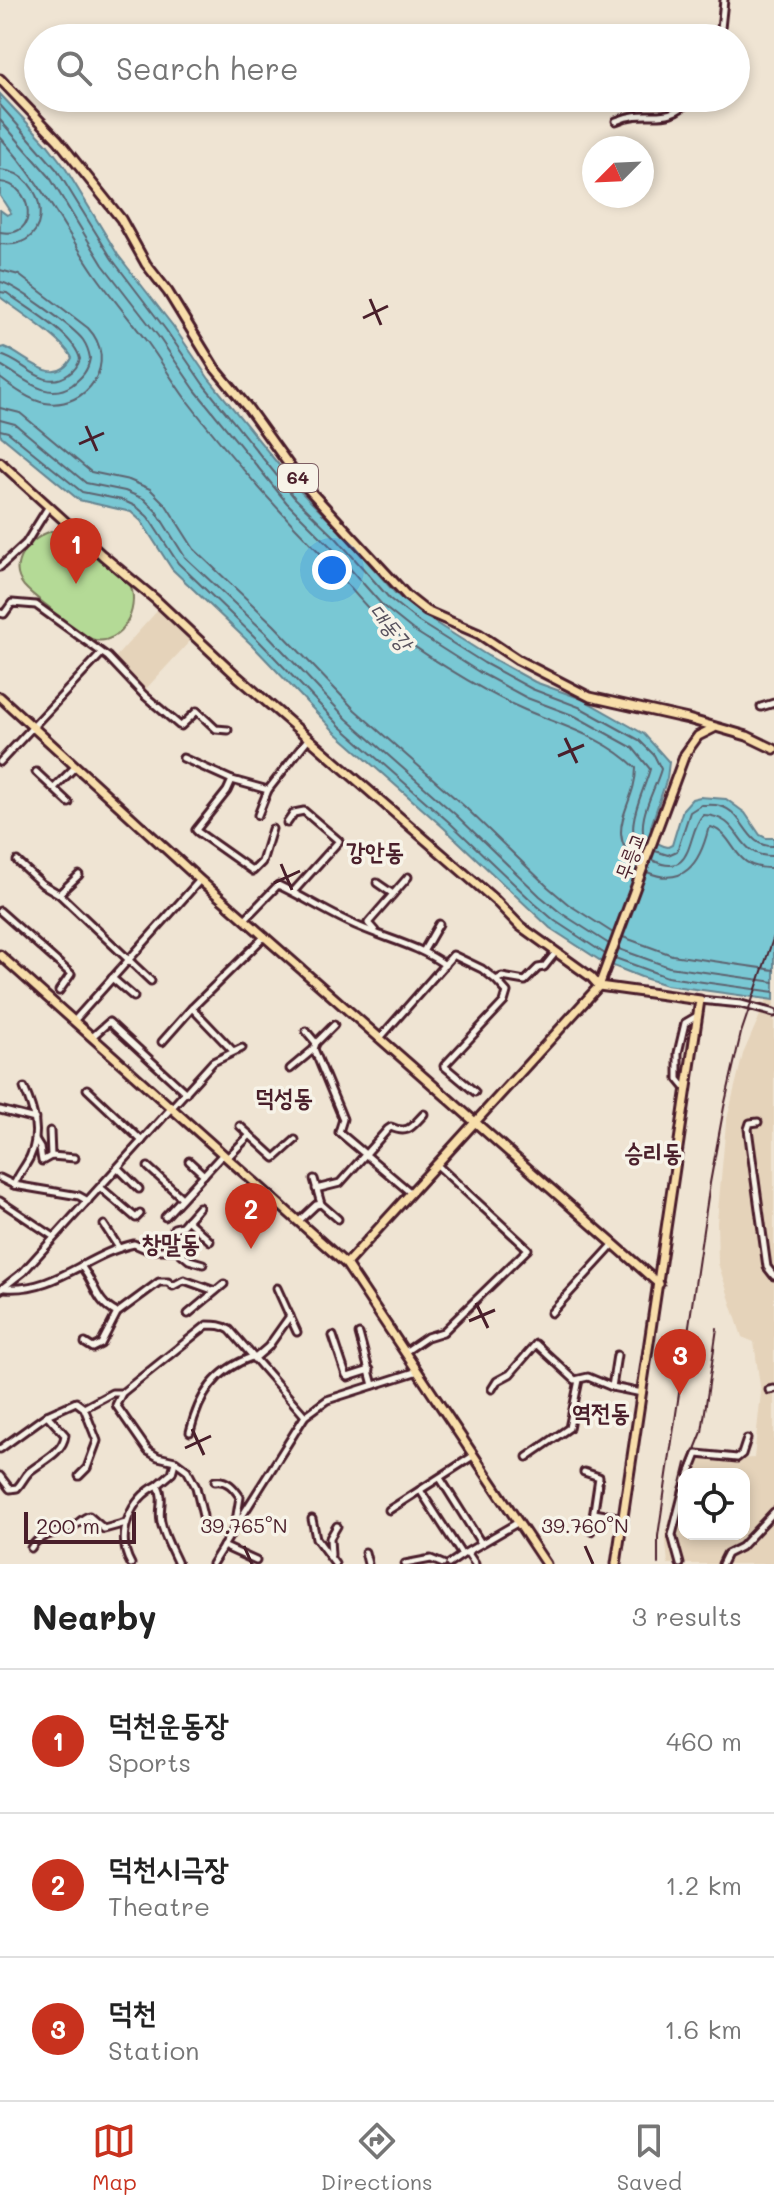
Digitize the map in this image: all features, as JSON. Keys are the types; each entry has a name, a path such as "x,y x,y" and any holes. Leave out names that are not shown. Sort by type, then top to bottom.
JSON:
{"main road":[{"name":"64","path":"0,79 24,104"},
{"name":"64","path":"31,112 58,140 121,219 146,264 168,292 214,367 299,479 407,596 426,611 479,634 518,660 590,697 747,736 774,749"},
{"path":"0,462 308,739 495,900 520,926 599,986 700,1000 616,1564"},
{"path":"0,697 200,880 659,1284"},
{"name":"무릉교","path":"599,986 685,754 698,736 709,728 716,728"},
{"path":"0,955 346,1264 546,1564"},
{"path":"346,1264 599,986"}],"street":[{"path":"721,24 724,0"},
{"path":"616,121 629,115 677,112"},
{"path":"0,567 26,543 49,506"},
{"path":"0,613 4,614 12,603 36,605 108,657 144,695 179,725 197,711 216,729 228,730"},
{"path":"0,762 101,654"},
{"path":"761,707 774,703"},
{"path":"258,815 268,790 308,739"},
{"path":"183,758 232,780 268,790"},
{"path":"54,788 76,766"},
{"path":"36,772 69,803"},
{"path":"232,780 196,830 253,871 262,862 272,829"},
{"path":"287,823 294,813 304,811 339,841 293,892"},
{"path":"17,861 42,884 59,894 151,981"},
{"path":"59,894 79,875"},
{"path":"379,934 368,923 408,877"},
{"path":"74,1021 200,880"},
{"path":"377,883 393,894"},
{"path":"245,919 278,885 315,907 424,950 445,965"},
{"path":"0,911 71,974 59,991"},
{"path":"424,950 439,924"},
{"path":"162,1042 265,936"},
{"path":"496,980 502,977 525,981 538,968 544,967 556,952"},
{"path":"380,1038 453,955 482,969 507,992 504,1002 444,1066 475,1092"},
{"path":"112,978 134,997"},
{"path":"700,1000 741,1004 774,1013"},
{"path":"192,1008 233,1051"},
{"path":"687,1090 678,1079 678,1053 685,1023 698,1016"},
{"path":"92,1037 109,1022 186,1093"},
{"path":"290,1069 334,1025"},
{"path":"306,1031 315,1046 343,1119 339,1132 411,1193"},
{"path":"2,1289 23,1272 213,1062 242,1048"},
{"path":"14,1185 32,1154 35,1140 35,1119 24,1088"},
{"path":"87,1089 142,1141"},
{"path":"0,1110 35,1119"},
{"path":"316,1189 340,1183 388,1129 406,1131 424,1114"},
{"path":"758,1122 750,1123 748,1129 767,1267 774,1276"},
{"path":"240,1126 275,1158 295,1140"},
{"path":"50,1131 51,1156"},
{"path":"165,1217 204,1175 250,1135"},
{"path":"35,1140 42,1161 51,1156 75,1158"},
{"path":"189,1161 204,1175"},
{"path":"405,1352 427,1337 443,1332 528,1249 436,1164"},
{"path":"148,1167 182,1198"},
{"path":"118,1168 139,1189"},
{"path":"0,1178 14,1185 79,1196 88,1201"},
{"path":"314,1179 321,1204 338,1219"},
{"path":"101,1188 136,1218 140,1214"},
{"path":"0,1201 54,1237"},
{"path":"299,1221 321,1204"},
{"path":"174,1228 182,1226 199,1207"},
{"path":"187,1220 210,1241"},
{"path":"104,1225 119,1248"},
{"path":"2,1289 33,1288 134,1244 148,1250 177,1250 189,1260 203,1264"},
{"path":"551,1313 613,1245"},
{"path":"81,1266 91,1278 101,1302 117,1313"},
{"path":"85,1343 93,1348 101,1344 117,1313 159,1282 168,1282 173,1286 184,1280 215,1291"},
{"path":"188,1314 224,1284"},
{"path":"277,1288 297,1332"},
{"path":"190,1432 200,1398 232,1364 253,1358 268,1347 290,1316"},
{"path":"203,1516 192,1477 175,1461 148,1451 116,1405 122,1393 207,1325 224,1325 305,1416"},
{"path":"359,1334 373,1385"},
{"path":"333,1336 346,1375 370,1370"},
{"path":"492,1389 536,1344 575,1380 588,1377 612,1387 643,1393"},
{"path":"612,1387 617,1355"},
{"path":"212,1564 305,1416 327,1400 418,1371"},
{"path":"527,1457 569,1428 579,1380"},
{"path":"84,1408 112,1393 122,1393"},
{"path":"0,1449 47,1415 76,1402 84,1408 97,1441 87,1468 79,1476"},
{"path":"0,1476 14,1490 27,1474 61,1447 65,1435 47,1415"},
{"path":"691,1468 697,1454 737,1458 742,1454 747,1439"},
{"path":"389,1510 473,1456"},
{"path":"131,1564 126,1550 126,1523 131,1509 145,1493 172,1473 175,1461"},
{"path":"584,1472 599,1477 591,1531"},
{"path":"440,1478 481,1543"},
{"path":"215,1481 223,1480 240,1497 236,1522"},
{"path":"158,1485 163,1501 161,1526 178,1564"},
{"path":"420,1490 475,1564"},
{"path":"678,1512 672,1535 680,1564"},
{"path":"722,1564 727,1554 741,1547 774,1512"},
{"path":"594,1513 623,1518"},
{"path":"31,1548 38,1539 72,1527 85,1517 89,1516 104,1529 126,1523"},
{"path":"312,1519 316,1538 335,1564"},
{"path":"449,1564 517,1523"},
{"path":"331,1556 330,1538 337,1526"},
{"path":"223,1546 256,1561"},
{"path":"365,1552 368,1564"},
{"path":"405,1564 431,1559 443,1564"}],"shaded area":[{"path":"158,610 191,640 144,691 113,660"},
{"path":"767,999 774,1000 774,1564 668,1564 665,1532 678,1499 678,1540 750,1540 750,1468 690,1468 695,1456 721,1460 754,1458 761,1393 754,1342 742,1337 718,1263 717,1222 726,1123 743,1054"}],"green space":[{"path":"51,531 76,536 123,575 131,587 133,605 130,615 113,637 95,640 70,627 33,595 19,578 19,561 23,553 35,539"}],"water":[{"name":"대동강","path":"0,94 64,166 118,255 209,379 300,491 396,594 488,656 535,682 582,699 644,734 669,762 667,778 651,826 653,837 660,844 672,845 683,809 692,799 700,797 726,799 745,813 760,835 774,838 774,1000 666,985 641,977 601,961 550,928 444,828 335,732 253,646 172,569 141,521 131,512 79,500 0,435 0,348 4,347 48,371 65,367 72,358 50,334 0,297 0,210 7,215 11,213 0,196"}],"railway":[{"path":"658,1564 658,1536 724,1107 741,1033 774,936"},
{"path":"687,1468 702,1432 717,1328"},
{"path":"685,1468 686,1463"}],"place":[{"name":"덕천운동장","path":"76,584"},
{"name":"덕천시극장","path":"251,1249"},
{"name":"덕천","path":"680,1395"}],"district":[{"name":"강안동","path":"375,852"},
{"name":"덕성동","path":"284,1098"},
{"name":"승리동","path":"653,1153"},
{"name":"창말동","path":"171,1244"},
{"name":"역전동","path":"601,1413"}]}
